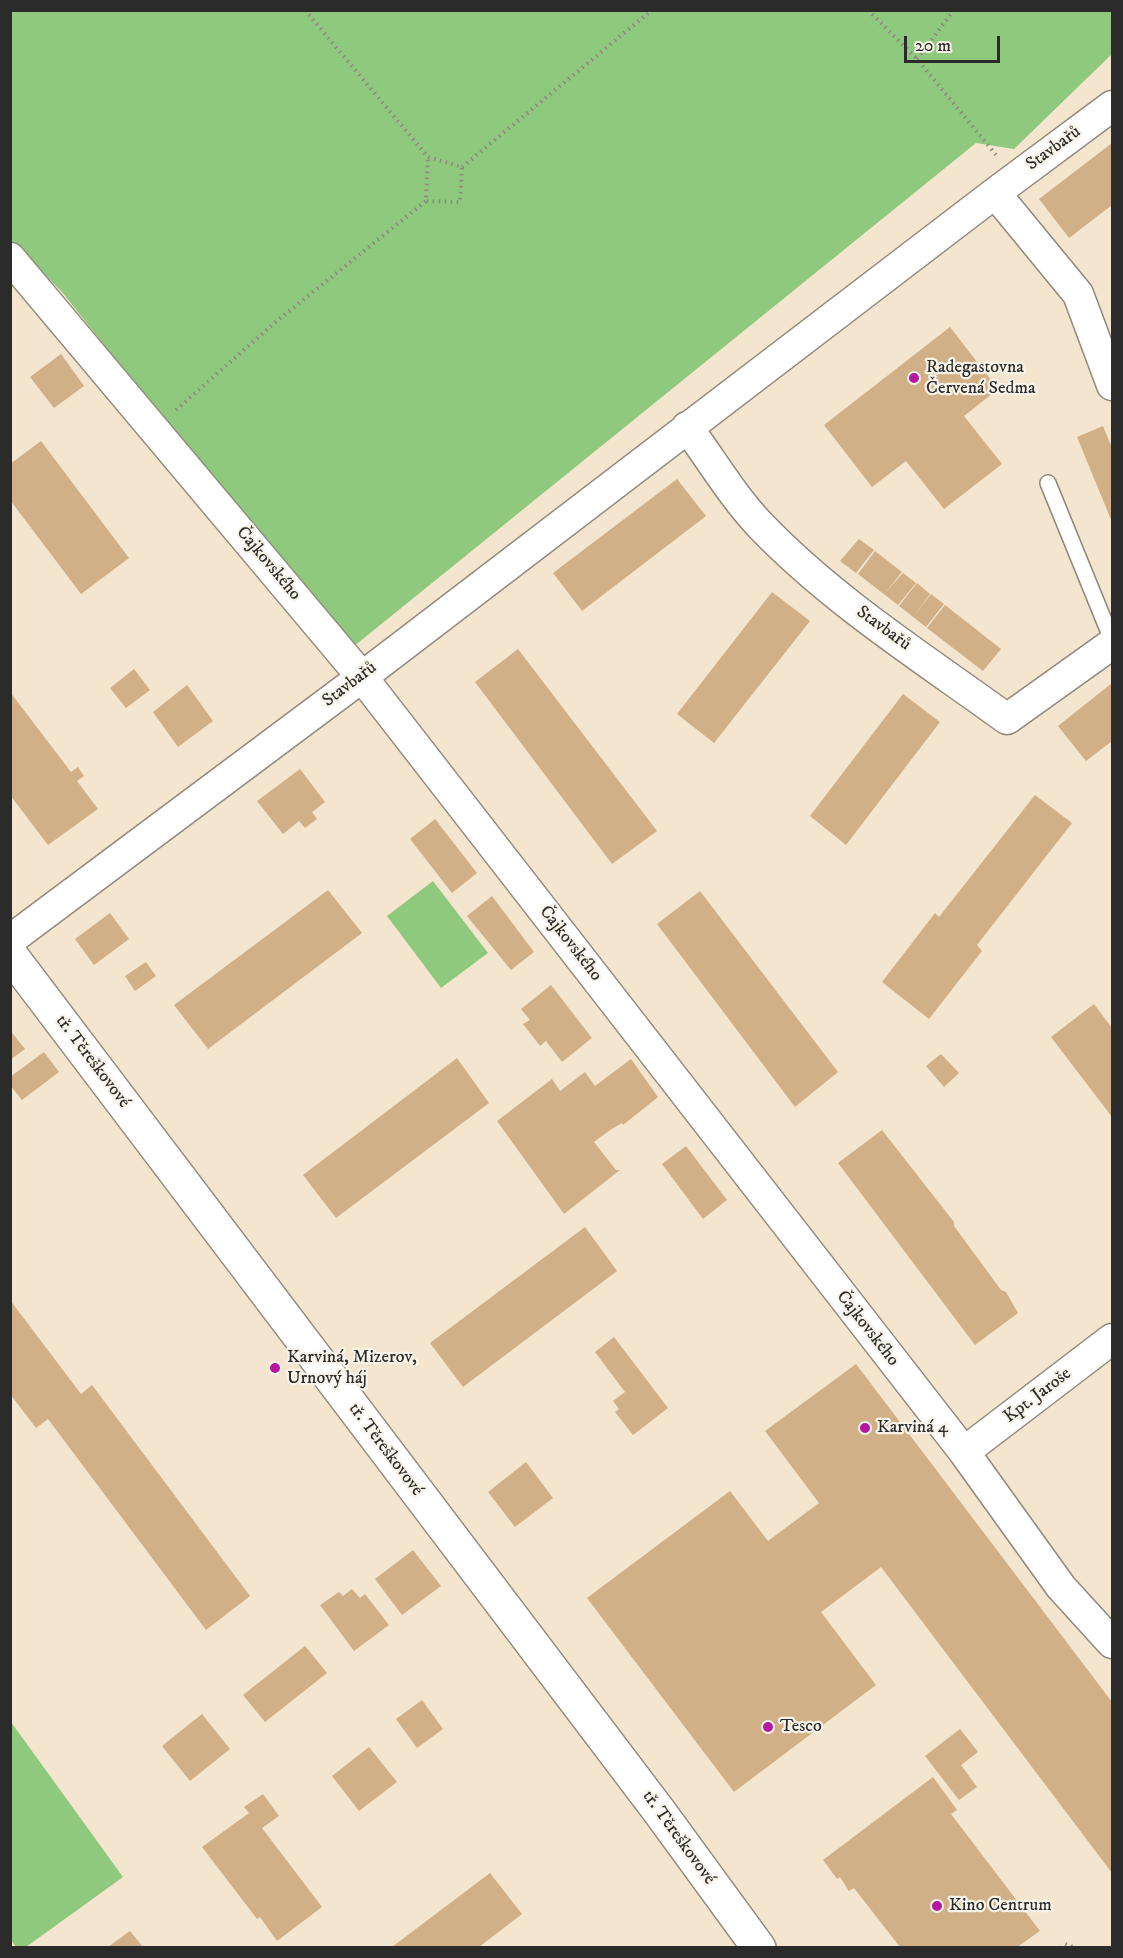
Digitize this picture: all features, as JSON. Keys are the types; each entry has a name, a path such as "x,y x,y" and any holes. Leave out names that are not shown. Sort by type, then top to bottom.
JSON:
{"street":[{"name":"Stavbařů","path":"10,940 362,677 1005,185 1113,106"},
{"path":"1005,185 1078,294 1113,385"},
{"name":"Čajkovského","path":"10,258 362,677 964,1452 1061,1587 1113,1643"},
{"name":"Stavbařů","path":"687,427 759,524 836,595 1007,719 1113,642"},
{"name":"tř. Těreškovové","path":"10,954 659,1811 759,1947"},
{"name":"Kpt. Jaroše","path":"964,1452 1113,1339"}],"lane":[{"path":"1048,483 1113,642"}],"path":[{"path":"305,10 428,157 462,167"},
{"path":"155,429 272,325 426,201 460,202 462,167 652,10"},
{"path":"868,10 917,59 1005,185"},
{"path":"917,59 954,10"},
{"path":"426,201 428,157"},
{"path":"1061,1947 1065,1944 1076,1947"}],"green space":[{"path":"1112,10 1112,54 1014,149 976,143 348,651 62,292 11,240 10,11"},
{"path":"433,881 488,953 441,988 387,916"},
{"path":"11,1722 123,1877 26,1947 16,1947 11,1940"}],"building":[{"path":"1112,143 1112,205 1069,238 1039,199"},
{"path":"950,327 998,389 964,416 1002,464 944,509 906,461 872,487 824,425"},
{"path":"61,354 84,386 54,408 30,377"},
{"path":"1103,426 1112,448 1112,522 1077,437"},
{"path":"41,441 129,558 81,594 10,500 10,464"},
{"path":"677,479 706,516 582,611 553,573"},
{"path":"859,539 874,550 856,573 840,561"},
{"path":"875,551 902,572 885,593 903,573 916,583 898,605 858,574"},
{"path":"917,583 930,594 914,616 931,594 944,604 926,627 899,606"},
{"path":"772,592 810,621 714,743 677,714"},
{"path":"945,605 1001,649 983,671 927,628"},
{"path":"518,649 657,831 612,864 475,682"},
{"path":"134,669 150,690 126,708 110,688"},
{"path":"1112,683 1112,741 1086,761 1058,726"},
{"path":"187,685 213,721 178,747 153,712"},
{"path":"10,692 71,772 78,767 84,776 77,781 98,809 48,845 10,795"},
{"path":"903,694 940,722 846,845 810,816"},
{"path":"300,769 325,802 312,812 317,819 305,828 299,821 283,834 257,801"},
{"path":"1035,795 1072,823 977,945 982,951 929,1019 882,982 935,913 939,917"},
{"path":"435,819 477,873 452,893 410,839"},
{"path":"328,890 362,933 208,1049 174,1005"},
{"path":"700,891 838,1072 795,1107 657,924"},
{"path":"492,896 534,952 511,970 467,916"},
{"path":"110,913 129,939 94,965 75,939"},
{"path":"146,962 156,976 135,991 125,976"},
{"path":"551,985 592,1038 562,1062 546,1041 540,1046 523,1024 530,1020 521,1009"},
{"path":"1094,1004 1112,1028 1112,1117 1051,1037"},
{"path":"10,1030 25,1049 10,1060"},
{"path":"44,1052 59,1072 22,1100 10,1085 10,1077"},
{"path":"941,1054 959,1073 944,1087 926,1066"},
{"path":"457,1058 489,1103 336,1218 303,1175"},
{"path":"631,1059 658,1097 623,1125 622,1123 610,1130 594,1142 616,1170 620,1170 564,1214 497,1121 552,1079 560,1091 585,1072 595,1086"},
{"path":"882,1130 954,1222 954,1226 1001,1290 1006,1292 1018,1313 975,1345 838,1163"},
{"path":"686,1146 727,1200 703,1219 662,1164"},
{"path":"585,1227 617,1271 463,1387 430,1343"},
{"path":"10,1300 81,1394 92,1385 250,1596 206,1630 48,1419 36,1428 10,1394"},
{"path":"614,1337 668,1408 633,1435 615,1412 619,1409 613,1401 625,1392 595,1352"},
{"path":"856,1364 1112,1702 1112,1873 881,1567 821,1612 876,1685 734,1792 587,1598 730,1491 768,1541 819,1503 765,1431"},
{"path":"526,1462 553,1498 515,1527 488,1492"},
{"path":"413,1550 441,1586 402,1615 375,1579"},
{"path":"352,1589 360,1598 365,1594 389,1625 354,1651 320,1605 339,1592 343,1596"},
{"path":"305,1646 327,1673 265,1722 243,1695"},
{"path":"422,1700 443,1729 417,1748 396,1719"},
{"path":"202,1714 230,1749 190,1781 162,1746"},
{"path":"960,1729 978,1752 961,1765 977,1787 959,1800 925,1756"},
{"path":"369,1747 397,1782 359,1811 332,1776"},
{"path":"933,1777 957,1810 951,1814 1040,1931 1017,1947 900,1947 854,1888 849,1891 840,1877 837,1879 823,1860"},
{"path":"263,1794 279,1816 262,1828 322,1907 277,1941 260,1917 257,1919 202,1847 249,1813 244,1807"},
{"path":"490,1873 522,1914 479,1947 392,1947"},
{"path":"130,1931 143,1947 108,1947"}],"place":[{"name":"Radegastovna Červená Sedma","path":"914,378"},
{"name":"Karviná, Mizerov, Urnový háj","path":"275,1368"},
{"name":"Karviná 4","path":"865,1428"},
{"name":"Tesco","path":"768,1727"},
{"name":"Kino Centrum","path":"937,1906"}]}
